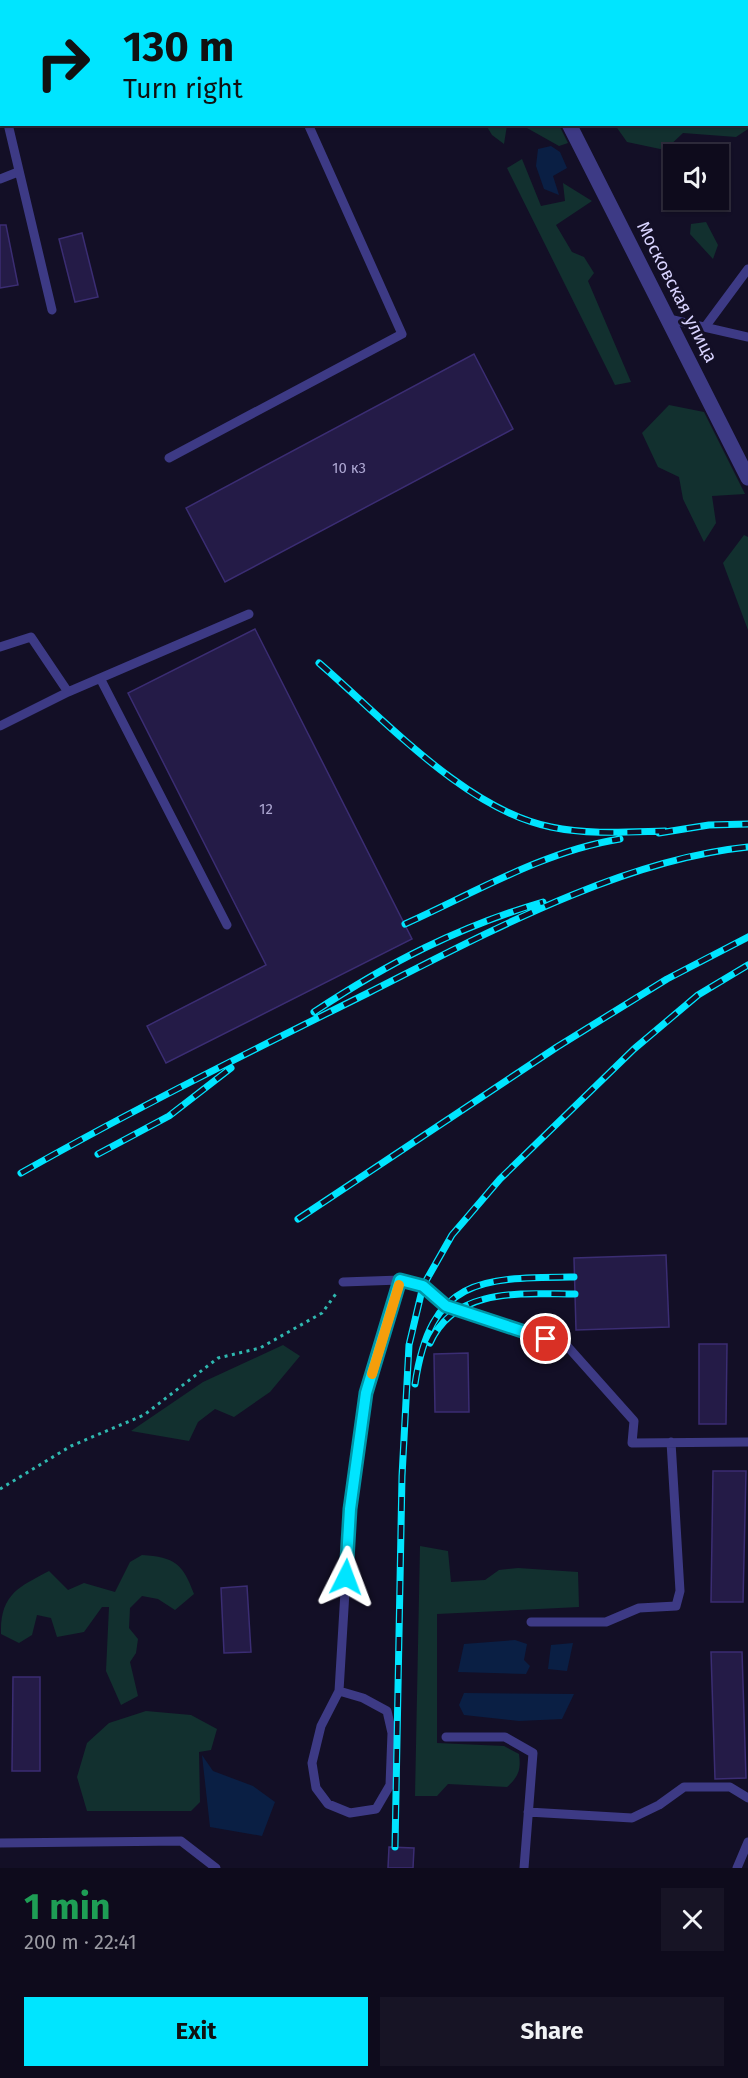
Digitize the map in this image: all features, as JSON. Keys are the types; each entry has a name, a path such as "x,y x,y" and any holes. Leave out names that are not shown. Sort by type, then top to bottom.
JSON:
{"street":[{"name":"Московская улица","path":"571,126 748,478"}],"lane":[{"path":"8,126 52,310"},
{"path":"170,458 402,334 309,126"},
{"path":"0,179 18,172"},
{"path":"705,327 748,269"},
{"path":"669,319 748,338"},
{"path":"0,726 68,692 249,614"},
{"path":"0,647 31,637 68,692"},
{"path":"100,678 227,925"},
{"path":"344,1282 400,1280 423,1286 446,1306 568,1347 634,1421 632,1443 748,1442"},
{"path":"339,1691 363,1698 387,1711 392,1733 390,1785 376,1809 350,1813 328,1804 316,1788 312,1763 321,1726 339,1691 350,1509 366,1393 400,1280"},
{"path":"531,1622 606,1622 639,1608 676,1606 680,1591 671,1442"},
{"path":"446,1737 505,1737 532,1753 524,1868"},
{"path":"528,1812 632,1818 659,1805 684,1787 730,1787 748,1798"},
{"path":"0,1843 181,1841 216,1868"},
{"path":"737,1868 748,1842"}],"path":[{"path":"0,1489 70,1446 144,1415 218,1358 260,1348 322,1313 344,1282"}],"green space":[{"path":"487,126 507,126 504,144 492,135"},
{"path":"526,126 560,126 568,143 559,146"},
{"path":"616,126 748,126 748,129 736,137 683,133 671,144 663,144 663,150 627,142"},
{"path":"522,159 541,206 565,201 563,183 592,201 556,225 572,252 584,257 594,273 588,281 631,382 615,385 507,168"},
{"path":"706,222 718,245 713,259 690,234 691,224"},
{"path":"669,405 704,412 745,494 712,496 716,523 704,542 683,499 679,477 658,467 642,433"},
{"path":"744,535 748,537 748,630 723,563"},
{"path":"283,1345 300,1356 270,1392 234,1417 215,1409 198,1422 189,1441 131,1431 203,1382"},
{"path":"420,1546 448,1551 451,1582 485,1580 499,1570 518,1568 578,1572 579,1607 437,1614 437,1743 504,1746 519,1754 518,1772 507,1787 448,1784 437,1796 415,1796"},
{"path":"142,1555 170,1560 176,1564 186,1576 194,1594 175,1610 158,1599 142,1596 130,1608 129,1628 138,1639 136,1653 130,1662 138,1696 121,1705 106,1671 109,1607 102,1607 84,1632 57,1637 51,1618 37,1615 32,1635 19,1643 1,1634 4,1610 8,1601 20,1587 49,1571 68,1590 84,1583 115,1592 130,1562"},
{"path":"146,1711 191,1715 217,1729 211,1750 199,1752 200,1802 191,1811 87,1811 77,1777 87,1743 109,1723"}],"water":[{"path":"551,146 560,152 567,168 553,176 559,195 544,189 536,166 538,149"},
{"path":"515,1640 527,1644 524,1660 530,1666 526,1674 458,1672 464,1644"},
{"path":"573,1643 567,1671 548,1669 551,1645"},
{"path":"464,1693 574,1694 562,1719 519,1721 464,1715 459,1705"},
{"path":"202,1755 213,1771 253,1786 275,1802 262,1836 210,1827"}],"building":[{"path":"0,225 6,225 18,285 0,288"},
{"path":"82,233 98,297 75,302 59,239"},
{"path":"474,354 513,429 225,582 186,508"},
{"path":"255,629 412,939 166,1063 147,1026 266,965 128,693"},
{"path":"666,1255 669,1327 576,1330 574,1258"},
{"path":"699,1344 727,1344 726,1424 699,1424"},
{"path":"468,1353 469,1412 435,1412 434,1354"},
{"path":"713,1471 746,1471 743,1602 711,1602"},
{"path":"247,1586 251,1652 224,1653 221,1588"},
{"path":"711,1652 742,1652 746,1778 715,1779"},
{"path":"13,1677 40,1677 40,1771 12,1771"},
{"path":"389,1847 414,1848 413,1868 388,1868"}],"railway":[{"path":"319,663 428,760 488,802 519,817 551,827 608,832 665,831"},
{"path":"659,833 709,825 748,824"},
{"path":"405,924 537,863 564,853 620,839"},
{"path":"21,1173 106,1126 237,1059 553,903 650,867 699,855 748,847"},
{"path":"314,1012 424,948 482,923 543,902"},
{"path":"298,1219 557,1047 667,979 748,937"},
{"path":"395,1847 402,1476 409,1345 423,1286 452,1235 500,1179 634,1049 698,995 748,965"},
{"path":"98,1154 169,1116 231,1068"},
{"path":"415,1384 423,1349 434,1322 448,1303 466,1291 487,1283 512,1279 574,1277"},
{"path":"430,1343 441,1325 456,1311 473,1302 513,1294 575,1294"}],"slow traffic":[{"path":"372,1374 399,1285"}],"route":[{"path":"346,1577 350,1509 366,1393 400,1280 423,1286 446,1306 546,1339"}]}
